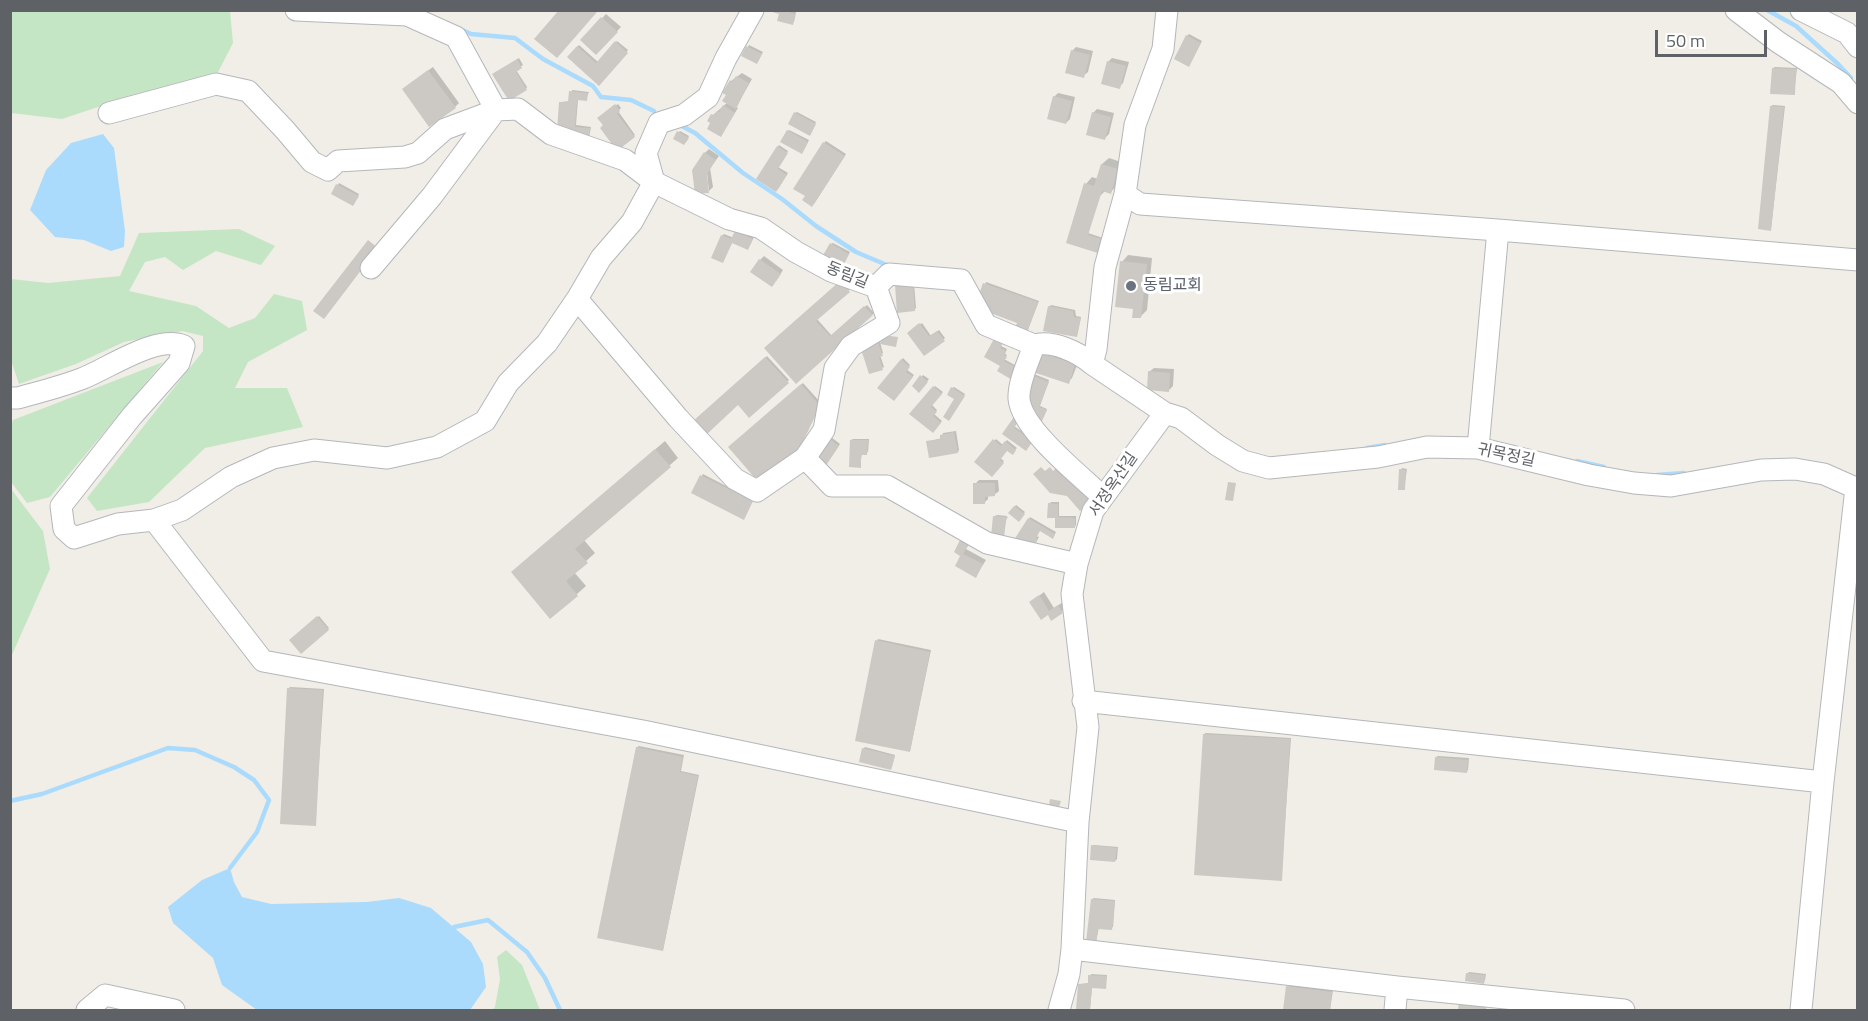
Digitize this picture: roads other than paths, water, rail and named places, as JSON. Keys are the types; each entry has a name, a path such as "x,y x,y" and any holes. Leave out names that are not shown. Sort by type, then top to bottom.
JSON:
{"lane":[{"path":"296,10 407,15 456,37 496,110"},
{"path":"10,398 18,398 81,379 145,348 177,343 184,346 178,363 132,416 61,506 64,529 74,538 118,524 154,520 182,510 231,477 273,458 314,450 387,458 437,447 485,421 508,382 547,343 601,258 632,222 654,182 646,153 659,123 684,115 708,97 726,58 753,10"},
{"path":"1092,364 1105,267 1125,194 1135,124 1163,49 1167,10"},
{"path":"1736,10 1778,42 1841,83 1857,103"},
{"path":"1801,10 1847,33 1857,47"},
{"path":"109,113 216,84 248,91 312,162 328,170 338,161 405,157 418,153 445,129 496,110"},
{"name":"동림길","path":"496,110 518,109 550,134 625,160 654,182 729,219 761,228 796,252 831,271 876,287 889,323 851,346 835,368 824,429 805,458"},
{"path":"371,268 432,196 496,110"},
{"path":"1125,194 1140,204 1498,230 1857,260"},
{"path":"1478,448 1498,230"},
{"path":"876,287 889,274 961,280 986,325 1034,345 1042,343 1078,353 1164,412"},
{"path":"577,299 678,418 735,479 758,491 805,458 832,486 887,486 987,543 1077,564"},
{"path":"1034,345 1021,384 1019,400 1028,423 1103,497"},
{"name":"귀목정길","path":"1164,412 1180,418 1243,461 1269,468 1378,457 1427,447 1478,448 1589,475 1634,483 1671,486 1761,470 1795,469 1824,474 1857,489"},
{"name":"서정옥산길","path":"1059,1011 1069,974 1072,949 1078,822 1088,727 1083,701 1081,661 1072,594 1077,564 1093,511 1164,412"},
{"path":"1801,1011 1823,782 1857,489"},
{"path":"154,520 263,661 643,731 1078,822"},
{"path":"1083,701 1823,782"},
{"path":"1072,949 1624,1011"},
{"path":"1395,1011 1397,987"},
{"path":"87,1011 105,994 174,1011"}],"water":[{"path":"103,134 114,148 125,231 124,247 111,251 84,240 55,237 30,210 46,170 71,143"},
{"path":"230,868 242,897 271,904 367,902 399,898 431,908 471,942 483,964 486,987 470,1010 257,1010 222,985 213,958 173,923 168,907 202,880"}],"waterway":[{"path":"1767,10 1796,26 1851,78"},
{"path":"458,28 471,34 515,38 543,59 593,86 601,97 631,100 654,111"},
{"path":"678,124 695,133 743,173 782,199 816,226 856,252 889,266"},
{"path":"1367,448 1385,445"},
{"path":"1577,461 1604,467"},
{"path":"1657,475 1684,473"},
{"path":"10,801 42,794 168,748 195,750 234,767 254,780 269,800 257,832 230,868"},
{"path":"454,927 488,920 527,952 545,978 560,1010"}],"place":[{"name":"동림교회","path":"1131,286"}]}
